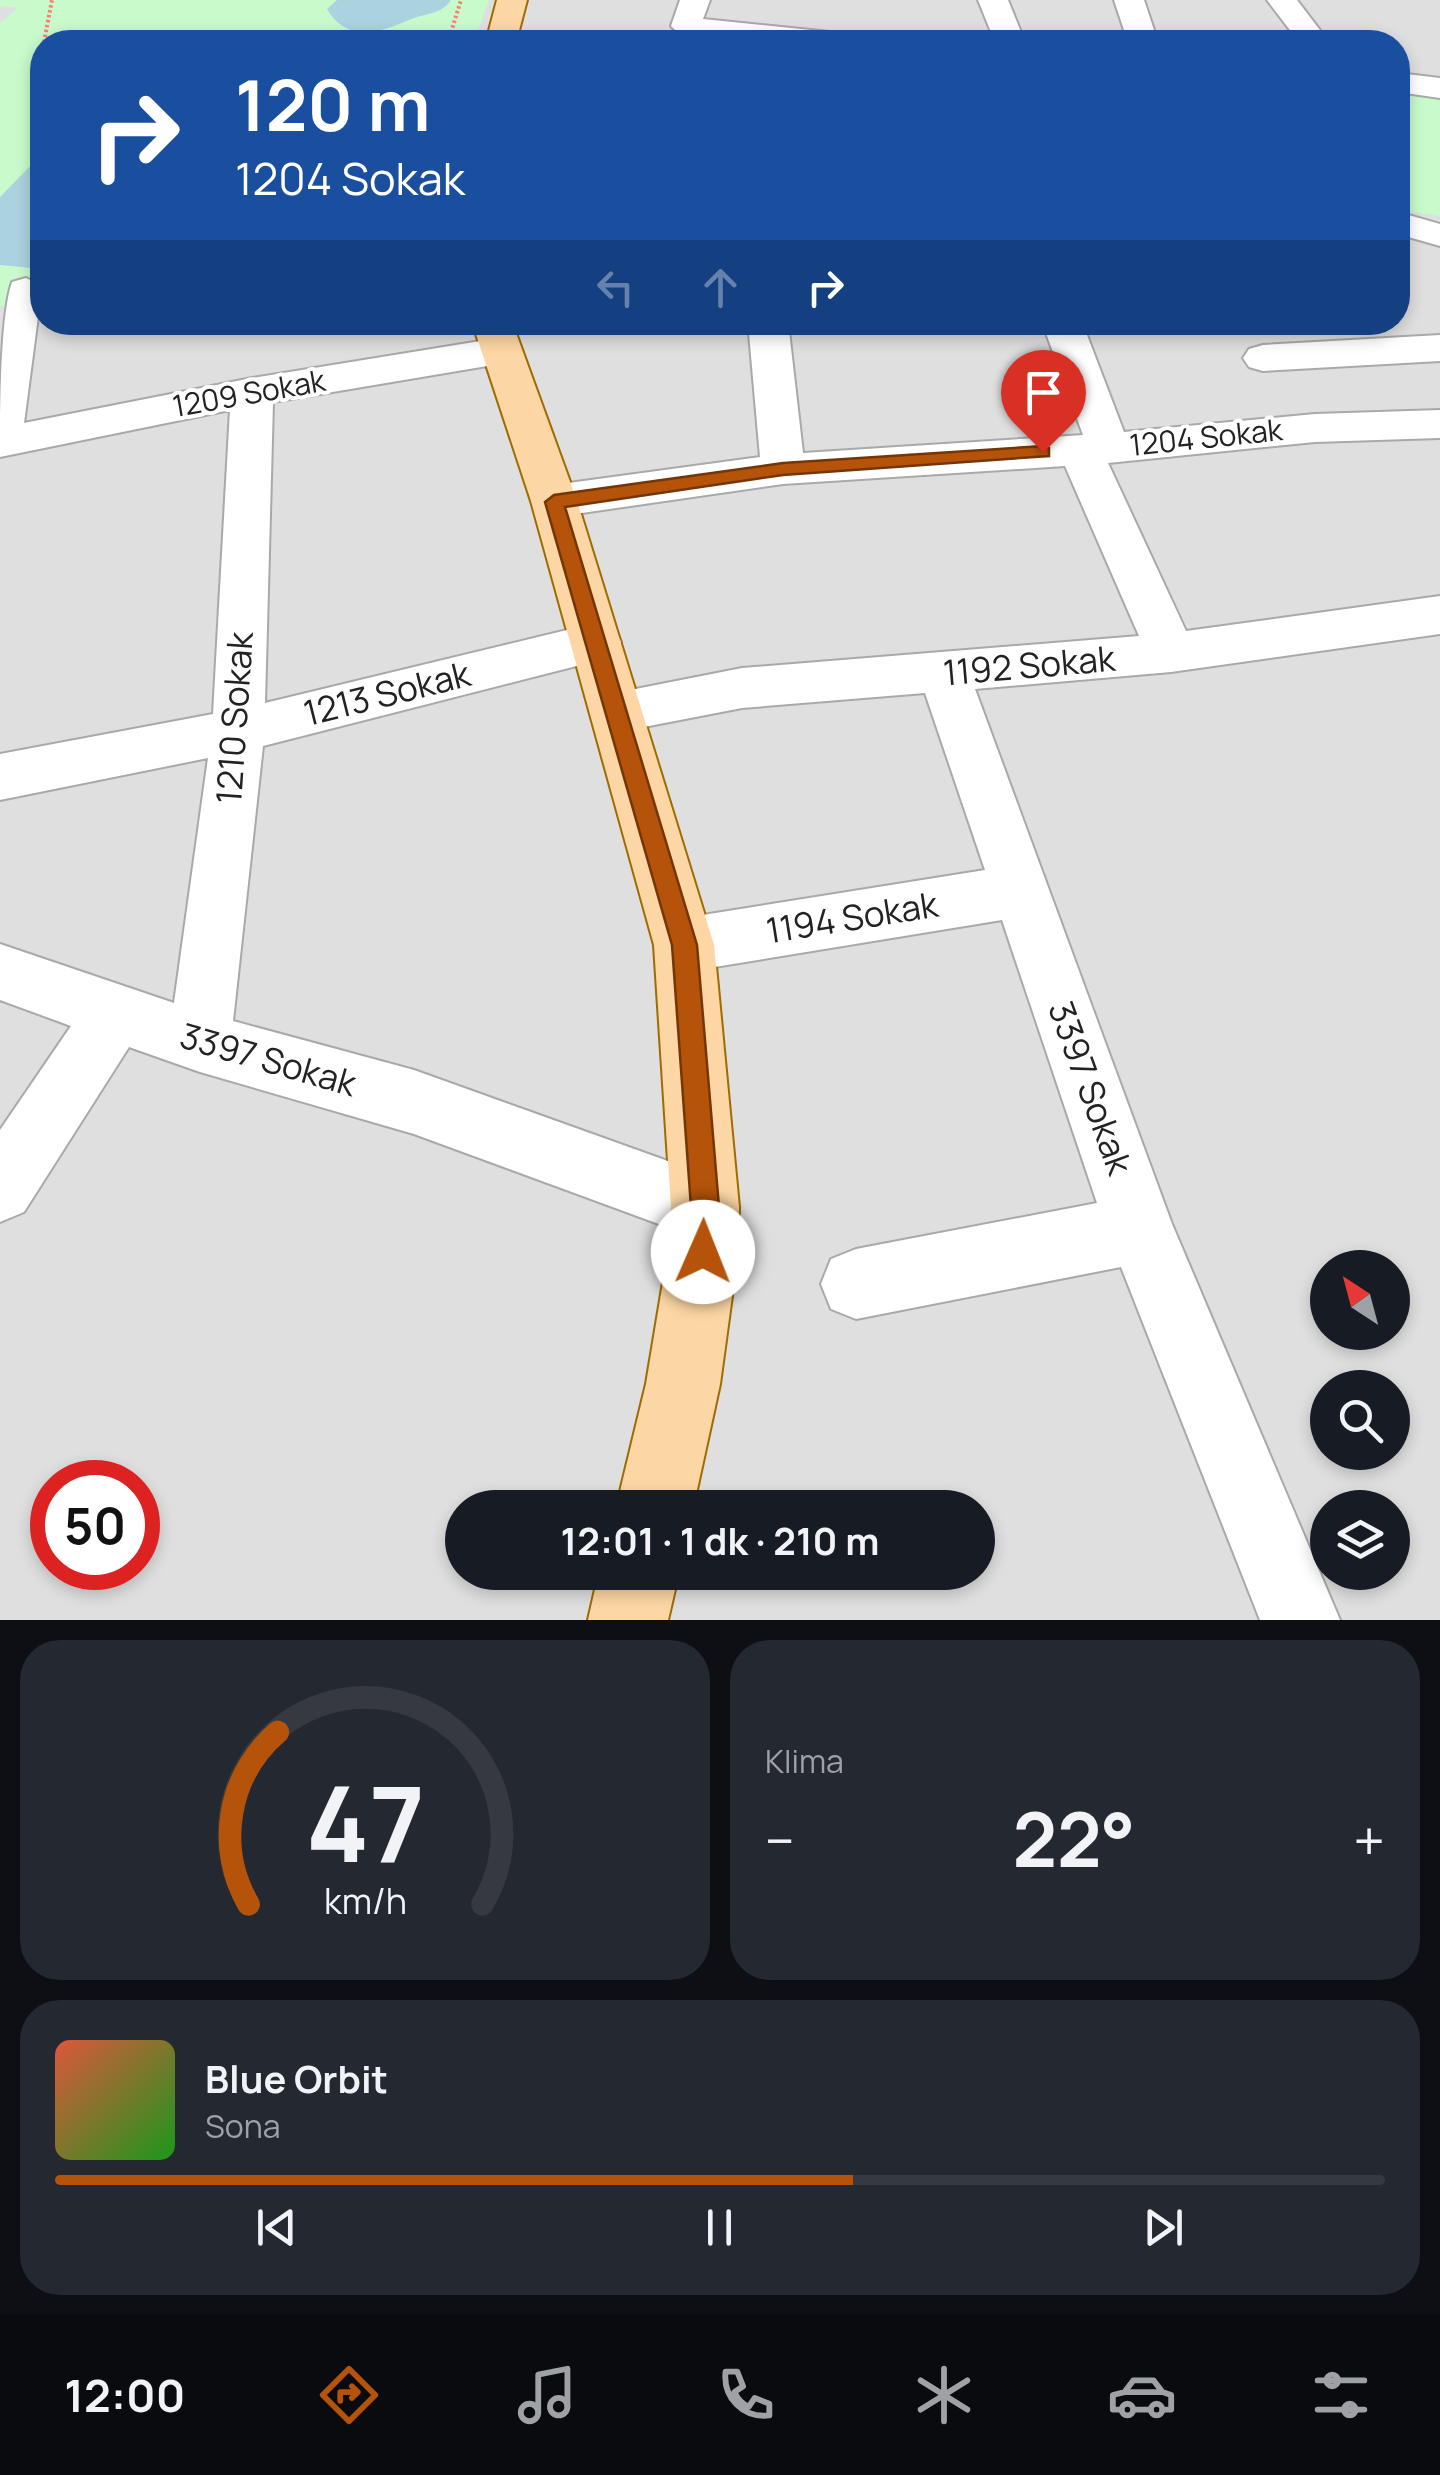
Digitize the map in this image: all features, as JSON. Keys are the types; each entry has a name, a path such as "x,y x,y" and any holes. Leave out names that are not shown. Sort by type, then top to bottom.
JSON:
{"main road":[{"path":"504,30 512,0"},
{"path":"495,337 554,502 684,945 705,1207 703,1252 683,1384 658,1490"},
{"path":"628,1620 635,1590"}],"street":[{"path":"694,0 686,26 776,30"},
{"path":"993,0 1005,30"},
{"path":"1129,0 1140,30"},
{"path":"1282,0 1305,30"},
{"path":"1410,85 1440,88"},
{"path":"1410,227 1440,235"},
{"path":"0,441 23,290"},
{"path":"769,335 783,469"},
{"path":"1065,335 1095,449 1171,652"},
{"path":"1249,335 1315,428"},
{"name":"1209 Sokak","path":"0,441 252,392 495,337"},
{"path":"1264,358 1440,348"},
{"name":"1210 Sokak","path":"200,1042 238,731 252,392"},
{"name":"1204 Sokak","path":"554,502 783,469 1095,449 1315,428 1440,424"},
{"path":"1390,427 1440,457"},
{"name":"1192 Sokak","path":"618,711 742,688 1171,652 1440,615"},
{"name":"1213 Sokak","path":"0,777 238,731 596,642"},
{"name":"3397 Sokak","path":"944,674 1140,1229 1300,1620"},
{"name":"1194 Sokak","path":"684,945 1019,891"},
{"name":"3397 Sokak","path":"0,972 200,1042 414,1102 705,1207"},
{"path":"0,1188 116,1013"},
{"path":"856,1284 1140,1229"}],"path":[{"path":"46,30 52,0"},
{"path":"452,30 461,0"}],"shaded area":[{"path":"0,0 1440,0 1440,1620 0,1620"}],"green space":[{"path":"0,0 489,0 478,30 30,30 30,310 0,306 0,23 18,8 0,6"},
{"path":"1410,91 1440,95 1440,216 1410,212"}],"water":[{"path":"337,0 451,0 438,11 380,30 352,30 335,20 327,9"},
{"path":"30,166 30,268 0,265 0,197"}],"route":[{"path":"703,1252 705,1207 684,945 554,502 783,469 1043,452"}]}
